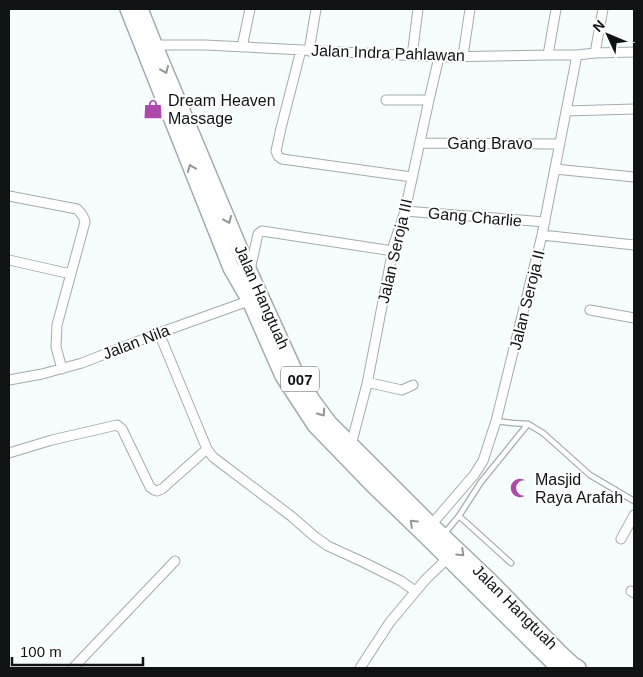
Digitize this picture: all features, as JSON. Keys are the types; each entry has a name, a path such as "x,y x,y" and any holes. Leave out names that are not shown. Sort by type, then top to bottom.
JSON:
{"highway":[{"name":"Jalan Hangtuah","path":"128,9 148,46 250,271 256,299 283,376 305,411 315,425 442,535 559,652 578,668"},
{"name":"Jalan Hangtuah","path":"140,9 148,46 231,268 256,299 312,400 378,481 448,558 559,668"}],"street":[{"path":"242,47 250,9"},
{"path":"316,9 281,128 276,151 278,156 282,159 412,176"},
{"path":"412,56 418,9"},
{"path":"463,56 470,9"},
{"path":"548,54 556,9"},
{"path":"595,53 603,9"},
{"name":"Jalan Indra Pahlawan","path":"148,46 242,47 439,57 577,55 634,52"},
{"name":"Jalan Seroja II","path":"431,525 465,486 483,461 496,421 545,222 577,55"},
{"name":"Jalan Seroja III","path":"350,445 367,384 396,238 405,211 439,57"},
{"path":"386,100 429,100"},
{"path":"566,111 634,109"},
{"name":"Gang Bravo","path":"420,143 560,144"},
{"path":"555,169 634,177"},
{"path":"9,196 77,209 83,215 84,222 57,325 56,347 62,369"},
{"name":"Gang Charlie","path":"405,211 545,222"},
{"path":"250,271 258,234 262,231 394,251"},
{"path":"542,235 634,245"},
{"path":"9,260 71,274"},
{"name":"Jalan Nila","path":"9,380 82,363 256,299"},
{"path":"590,310 634,318"},
{"path":"159,334 207,449 213,457 328,546 401,581 414,591"},
{"path":"367,384 402,390 412,385"},
{"path":"9,453 52,440 118,426 122,429 150,487 158,491 207,449"},
{"path":"621,538 634,515"},
{"path":"360,668 390,622 414,591 448,558"},
{"path":"73,668 175,561"}],"lane":[{"path":"496,421 528,424 543,432 590,475 634,501"},
{"path":"442,535 459,516 480,482 528,424"},
{"path":"459,516 511,563"}],"place":[{"name":"Dream Heaven Massage","path":"153,109"},
{"name":"Masjid Raya Arafah","path":"520,488"}]}
